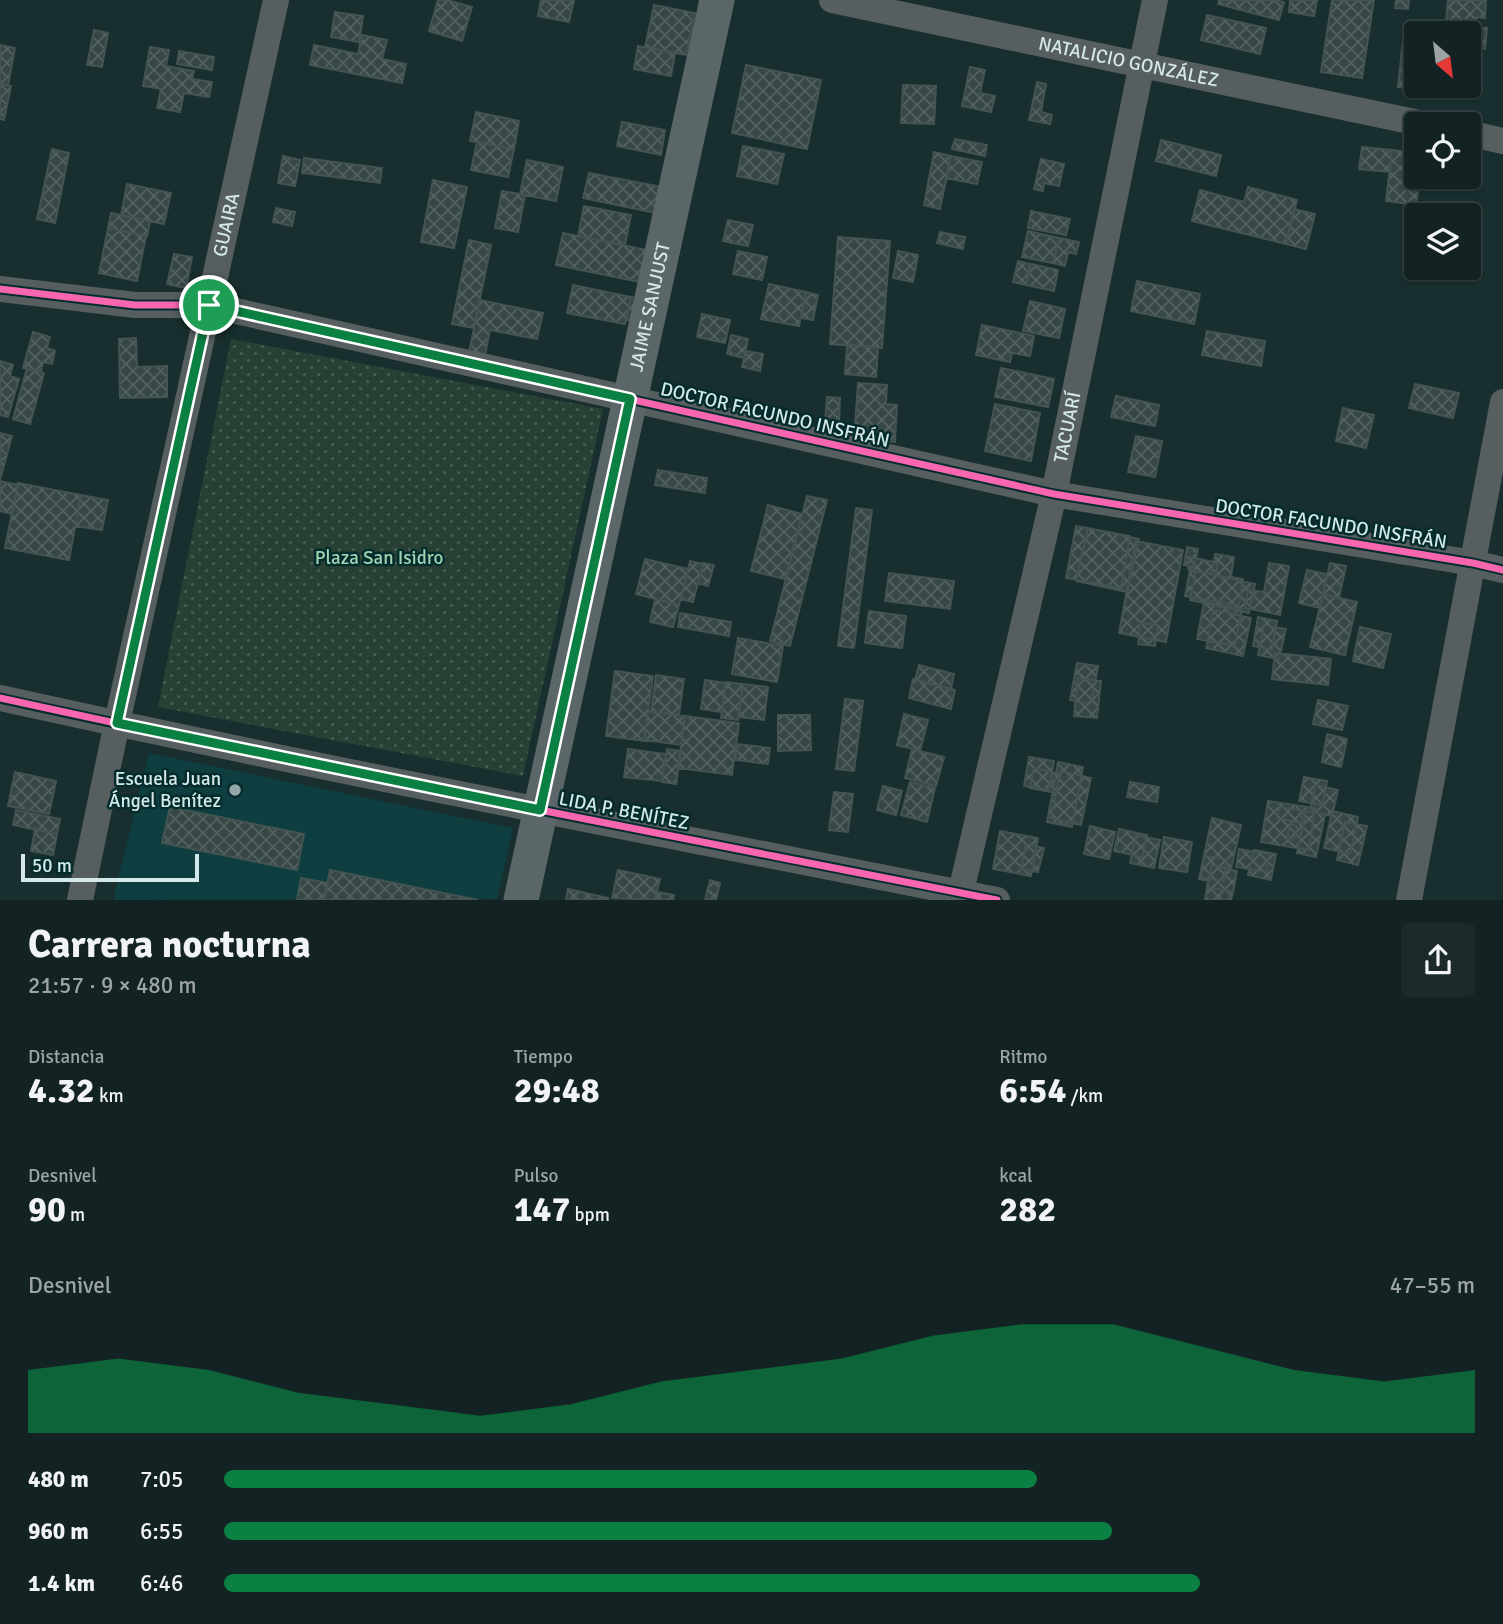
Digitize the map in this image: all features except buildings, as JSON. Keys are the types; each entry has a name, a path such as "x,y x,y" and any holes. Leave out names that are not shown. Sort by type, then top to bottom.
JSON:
{"main road":[{"name":"JAIME SANJUST","path":"521,900 717,0"}],"street":[{"name":"GUAIRA","path":"80,900 276,0"},
{"name":"NATALICIO GONZÁLEZ","path":"832,0 1404,120"},
{"name":"TACUARÍ","path":"960,896 1054,494 1155,0"},
{"path":"1481,136 1503,141"},
{"name":"DOCTOR FACUNDO INSFRÁN","path":"0,289 135,304 209,305 1054,494 1503,570"},
{"path":"1409,900 1503,402"},
{"name":"LIDA P. BENÍTEZ","path":"0,698 960,896 997,900"}],"shaded area":[{"name":"Escuela Juan Ángel Benítez","path":"149,753 513,828 497,899 113,900"}],"green space":[{"name":"Plaza San Isidro","path":"231,339 603,409 523,776 158,707"}],"cycle path":[{"path":"0,289 135,305 209,305 1054,494 1503,570"},
{"path":"0,698 373,777 997,900"}],"place":[{"name":"Escuela Juan Ángel Benítez","path":"235,790"}],"route":[{"path":"209,305 630,399 540,810 117,723 209,305"}]}
